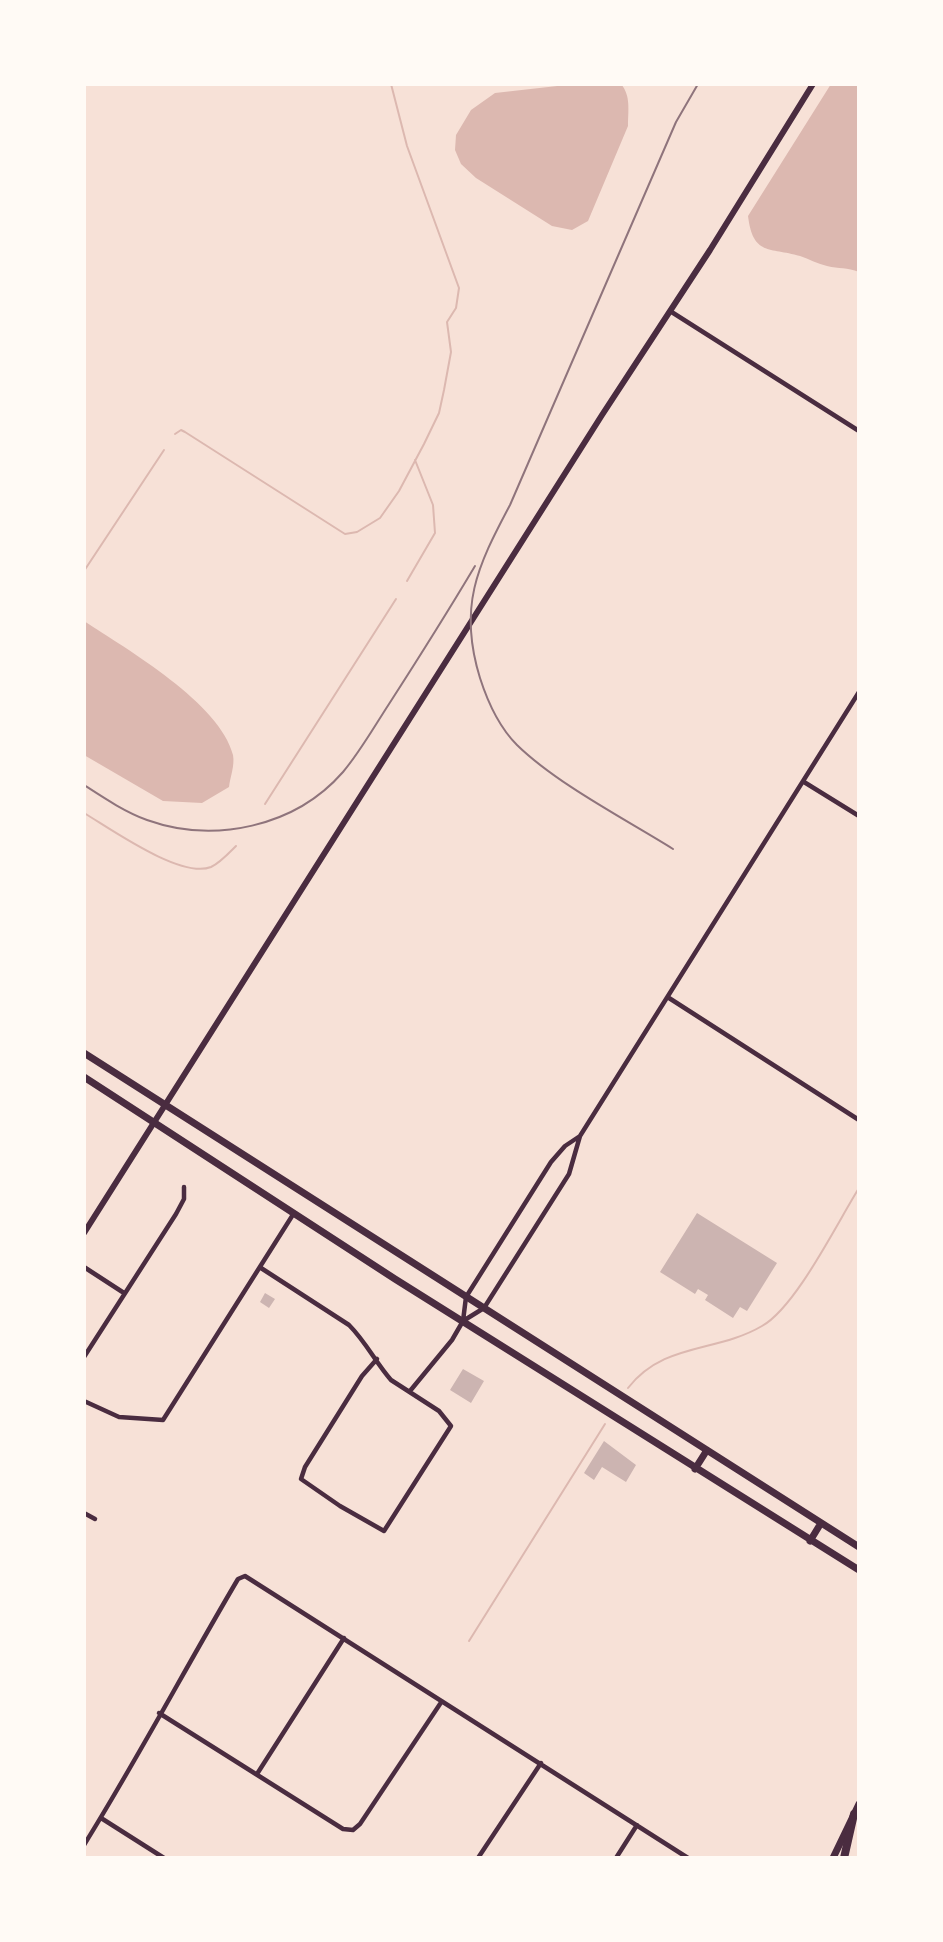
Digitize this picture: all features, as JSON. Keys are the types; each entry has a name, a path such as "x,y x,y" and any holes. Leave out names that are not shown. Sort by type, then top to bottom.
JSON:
{"highway":[{"path":"844,1858 854,1814"}],"main road":[{"path":"84,1053 859,1547"},
{"path":"84,1077 463,1321 859,1570"},
{"path":"695,1468 706,1450"},
{"path":"810,1541 821,1523"},
{"path":"833,1858 859,1804"}],"street":[{"path":"84,1233 813,84"},
{"path":"670,311 859,431"},
{"path":"463,1321 484,1308 569,1174 580,1136 669,998 859,692"},
{"path":"804,782 859,816"},
{"path":"669,998 859,1120"},
{"path":"410,1391 448,1346 463,1321 466,1297 551,1162 565,1146 580,1136"},
{"path":"84,1357 176,1214 184,1200 184,1187"},
{"path":"84,1401 119,1417 163,1420 294,1213"},
{"path":"84,1267 124,1293"},
{"path":"261,1268 339,1317 356,1332 377,1359 391,1380 439,1411 451,1426 384,1531 358,1517 301,1479 305,1467 362,1376 377,1359"},
{"path":"84,1513 95,1519"},
{"path":"84,1845 138,1757 159,1713 242,1576 248,1576 688,1858"},
{"path":"257,1774 344,1638"},
{"path":"159,1713 344,1829 353,1830 360,1824 442,1701"},
{"path":"478,1858 541,1763"},
{"path":"100,1818 164,1858"},
{"path":"616,1858 637,1825"}],"shaded area":[{"path":"575,84 621,84 628,98 628,126 588,221 572,230 552,226 476,178 461,164 455,150 456,135 471,110 495,93"},
{"path":"831,84 859,84 859,272 827,266 800,256 764,248 754,238 748,216"},
{"path":"84,621 170,679 210,716 225,736 233,755 229,787 202,803 163,801 84,755"}],"building":[{"path":"697,1213 777,1263 747,1311 740,1307 733,1318 705,1300 708,1295 698,1289 695,1294 660,1272"},
{"path":"265,1293 275,1299 269,1308 260,1302"},
{"path":"463,1369 484,1381 471,1403 450,1390"},
{"path":"604,1441 636,1465 626,1482 602,1467 594,1480 584,1473"}],"waterway":[{"path":"175,434 181,430 185,432 345,534 357,532 380,518 399,491 439,413 451,352 447,322 456,308 459,288 407,146 391,84"},
{"path":"84,571 164,450"},
{"path":"407,581 435,533 433,505 415,460"},
{"path":"265,804 396,599"},
{"path":"84,813 146,850 182,866 198,869 211,867 236,846"},
{"path":"628,1388 642,1373 674,1355 745,1335 775,1316 802,1283 859,1188"},
{"path":"469,1641 605,1424"}],"railway":[{"path":"673,849 571,787 533,759 511,738 495,714 480,678 471,630 471,608 474,588 488,548 510,505 676,122 698,84"},
{"path":"84,785 139,817 173,827 199,830 226,830 252,826 278,818 302,806 324,791 355,756 475,566"}]}
